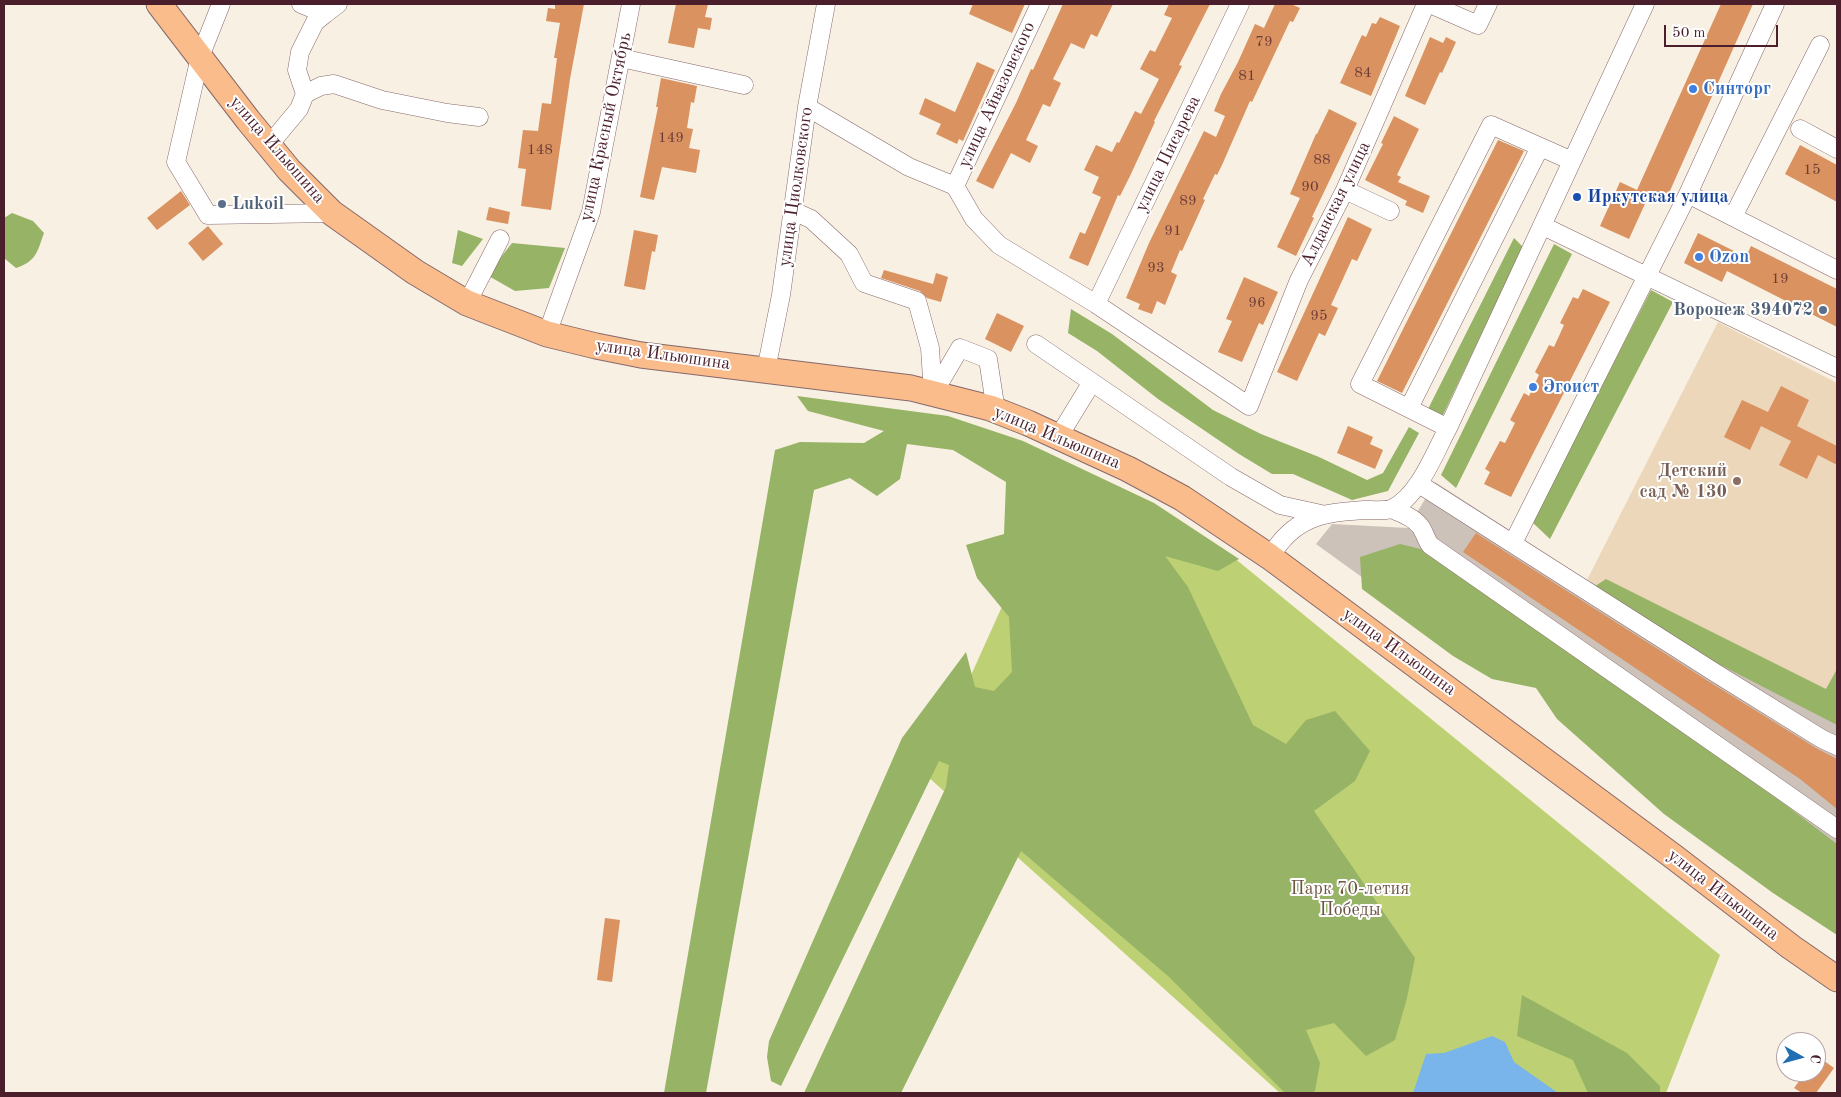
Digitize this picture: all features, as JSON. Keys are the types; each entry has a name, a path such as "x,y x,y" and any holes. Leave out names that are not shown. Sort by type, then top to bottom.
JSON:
{"highway":[{"name":"улица Ильюшина","path":"160,4 289,170 332,213 407,267 467,303 547,334 641,355 911,388 996,411 1059,436 1182,498 1270,557 1674,857 1791,947 1837,979"}],"street":[{"path":"221,4 200,57 176,162 208,215 332,213"},
{"path":"301,4 332,9"},
{"name":"улица Красный Октябрь","path":"547,334 591,212 631,4"},
{"name":"улица Циолковского","path":"766,370 781,295 807,107 826,4"},
{"name":"улица Айвазовского","path":"955,186 1040,4"},
{"name":"улица Писарева","path":"1096,304 1240,4"},
{"path":"1428,4 1478,25 1488,4"},
{"name":"Алданская улица","path":"1096,304 1248,406 1299,280 1345,190 1428,4"},
{"path":"1390,509 1406,498 1419,484 1448,428 1544,226 1645,4"},
{"path":"1513,543 1688,194 1775,4"},
{"path":"269,145 299,109 305,94 298,70 300,52 315,22 332,9"},
{"path":"1733,217 1820,46"},
{"path":"621,58 744,86"},
{"path":"305,94 321,86 334,84 382,100 447,113 479,117"},
{"path":"807,107 909,167 955,186 974,219 1000,245 1096,304"},
{"path":"1448,428 1360,384 1491,125 1572,161"},
{"path":"1800,129 1837,149"},
{"path":"1410,408 1540,147"},
{"path":"1345,190 1390,211"},
{"path":"1688,194 1837,270"},
{"path":"793,211 811,219 849,254 864,283 917,301 930,348 933,394"},
{"path":"1544,226 1837,368"},
{"path":"467,303 500,239"},
{"path":"1036,344 1231,477 1280,505 1322,514"},
{"path":"933,394 960,348 988,359 996,411"},
{"path":"1059,436 1092,382"},
{"path":"1419,484 1714,672 1822,739 1837,746"},
{"path":"1270,557 1277,544 1304,521 1322,514 1390,509 1411,518 1421,527 1424,537 1430,545 1837,829"}],"shaded area":[{"name":"Детский сад № 130","path":"1718,322 1837,383 1837,695 1832,705 1587,580"},
{"path":"1435,482 1587,580 1837,707 1837,855 1616,693 1489,669 1316,544 1332,524 1408,528"}],"green space":[{"path":"12,213 33,221 44,233 38,251 32,259 16,268 4,258 4,218"},
{"path":"458,230 483,239 462,266 452,263"},
{"path":"1514,238 1523,247 1442,417 1428,409"},
{"path":"512,243 565,248 549,288 515,291 487,275"},
{"path":"1554,244 1572,254 1456,488 1441,475"},
{"path":"1651,290 1673,302 1550,539 1532,522"},
{"path":"1071,309 1112,334 1213,410 1261,434 1319,457 1367,480 1383,473 1409,427 1419,433 1388,491 1352,500 1293,474 1272,474 1158,399 1097,351 1068,333"},
{"path":"797,396 948,416 1023,441 1154,503 1239,559 1218,571 1165,556 1188,587 1253,725 1286,744 1306,720 1335,711 1370,751 1355,781 1314,811 1415,958 1407,998 1395,1040 1366,1056 1334,1023 1306,1030 1320,1063 1315,1091 1310,1093 1285,1093 1168,976 1021,851 901,1093 804,1093 946,787 949,765 939,761 781,1086 771,1081 767,1057 769,1041 902,738 966,652 975,687 994,691 1012,672 1009,617 977,578 966,545 1004,534 1006,482 953,450 907,444 900,479 877,496 850,478 814,490 706,1093 664,1093 775,450 800,442 864,443 884,431 808,411"},
{"name":"Парк 70-летия Победы","path":"1064,469 1222,548 1720,955 1666,1093 1280,1093 926,775"},
{"path":"1400,544 1433,552 1637,692 1837,844 1837,935 1773,893 1664,814 1557,719 1536,688 1492,679 1453,656 1362,589 1360,557"},
{"path":"1606,579 1826,689 1837,669 1837,725 1583,594"},
{"path":"1522,995 1627,1053 1660,1086 1660,1093 1588,1093 1573,1060 1517,1036"}],"water":[{"path":"1492,1036 1505,1042 1514,1062 1558,1093 1413,1093 1426,1054 1444,1053"}],"building":[{"path":"555,4 584,4 570,79 551,210 521,206 526,169 518,168 523,130 538,131 542,103 551,104 557,58 554,58 560,23 546,21 548,8 555,9"},
{"path":"676,4 708,4 705,17 712,18 710,30 698,28 694,48 668,43"},
{"path":"973,4 1025,4 1012,33 969,14"},
{"path":"1063,4 1113,4 1097,37 1091,34 1084,49 1071,43 1053,79 1061,83 1050,107 1043,104 1026,140 1038,146 1030,163 1011,153 993,189 976,181 1016,103 1031,69 1033,70"},
{"path":"1169,4 1210,4 1179,65 1182,66 1154,121 1130,176 1120,196 1118,195 1088,266 1069,258 1080,232 1085,234 1101,197 1092,193 1099,177 1084,170 1096,145 1112,152 1117,142 1119,143 1135,111 1141,114 1159,79 1140,69 1150,50 1155,52 1172,18 1164,15"},
{"path":"1275,4 1291,4 1300,8 1293,22 1290,21 1252,102 1250,101 1222,165 1217,175 1215,174 1203,199 1205,200 1171,272 1177,275 1165,305 1157,301 1152,314 1138,309 1140,304 1126,298 1149,243 1204,131 1216,137 1225,116 1214,111 1221,94 1255,24 1264,28"},
{"path":"1721,4 1753,4 1665,202 1649,195 1629,239 1600,226 1620,182 1637,190"},
{"path":"1380,17 1400,26 1371,96 1340,83 1362,35 1366,37 1372,23 1376,24"},
{"path":"1430,37 1443,43 1446,37 1456,42 1425,105 1405,96"},
{"path":"977,62 995,70 963,141 959,139 957,144 936,134 941,124 919,114 925,98 955,112"},
{"path":"661,78 697,86 694,103 691,102 687,128 693,129 689,148 700,150 696,173 662,167 654,200 640,197 658,107 656,107"},
{"path":"1329,109 1357,123 1312,217 1314,218 1296,256 1277,247 1300,198 1290,194"},
{"path":"1394,116 1419,129 1397,175 1401,177 1398,182 1430,196 1423,213 1405,205 1407,201 1365,180 1383,144 1381,143"},
{"path":"1498,140 1524,151 1402,393 1377,381"},
{"path":"1800,145 1837,165 1837,202 1785,174"},
{"path":"181,191 190,205 157,230 147,218"},
{"path":"489,207 510,212 508,224 486,220"},
{"path":"1348,217 1372,229 1357,261 1352,259 1331,305 1338,308 1325,336 1319,333 1297,381 1277,372"},
{"path":"208,226 223,244 203,261 188,243"},
{"path":"634,230 658,235 655,252 652,251 645,290 624,286"},
{"path":"1698,233 1746,257 1751,246 1837,289 1837,327 1727,271 1722,282 1684,263"},
{"path":"884,270 933,284 936,273 948,277 941,302 927,298 920,291 881,278"},
{"path":"1244,277 1278,292 1263,325 1259,323 1242,362 1218,352 1232,321 1226,319"},
{"path":"1583,289 1610,302 1511,497 1484,484 1490,472 1485,469 1500,441 1505,443 1515,423 1510,420 1524,393 1529,396 1539,375 1535,372 1549,345 1554,347 1564,325 1560,323 1573,297 1578,299"},
{"path":"997,313 1024,326 1011,352 985,339"},
{"path":"1781,386 1809,400 1797,426 1837,446 1837,465 1818,455 1807,479 1779,465 1791,441 1761,426 1750,450 1724,437 1742,400 1768,412"},
{"path":"1348,426 1373,437 1370,444 1383,450 1375,469 1337,453"},
{"path":"1476,533 1708,681 1837,759 1837,809 1800,779 1463,552"},
{"path":"605,918 620,920 612,982 597,980"},
{"path":"1826,1062 1834,1068 1826,1079"},
{"path":"1798,1082 1824,1082 1816,1093 1802,1093 1794,1088"}],"place":[{"name":"Синторг","path":"1693,89"},
{"name":"Иркутская улица","path":"1577,197"},
{"name":"Lukoil","path":"222,204"},
{"name":"Ozon","path":"1699,257"},
{"name":"Воронеж 394072","path":"1823,310"},
{"name":"Эгоист","path":"1533,387"},
{"name":"Детский сад № 130","path":"1737,481"}]}
